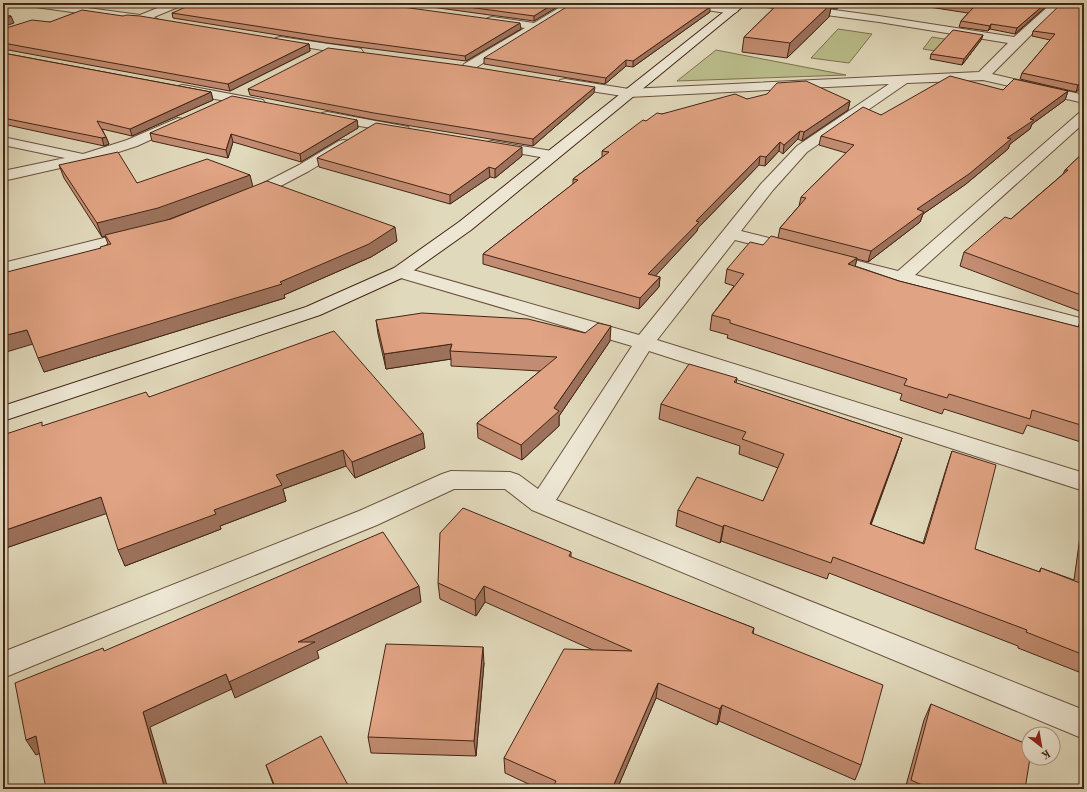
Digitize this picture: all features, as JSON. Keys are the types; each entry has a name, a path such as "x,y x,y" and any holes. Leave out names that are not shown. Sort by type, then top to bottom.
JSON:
{"street":[{"path":"28,3 165,22"},
{"path":"142,18 179,3"},
{"path":"468,67 574,3"},
{"path":"680,3 738,7"},
{"path":"758,3 879,19 1017,41"},
{"path":"983,76 1017,41 1058,3"},
{"path":"3,414 313,311 400,272 465,226 738,7"},
{"path":"48,16 69,8"},
{"path":"879,19 888,8"},
{"path":"479,18 534,26"},
{"path":"266,38 366,54"},
{"path":"307,59 327,48"},
{"path":"453,65 484,70"},
{"path":"552,81 629,93 983,76 1084,99"},
{"path":"541,504 644,343 767,187 802,149 905,80"},
{"path":"170,86 269,105"},
{"path":"210,108 252,87"},
{"path":"315,114 414,132"},
{"path":"902,277 1084,116"},
{"path":"3,176 86,158 132,143 189,117"},
{"path":"233,202 255,194 304,168 375,125"},
{"path":"3,141 86,158"},
{"path":"475,142 552,155"},
{"path":"3,268 153,230"},
{"path":"730,233 1084,325"},
{"path":"400,272 644,343 1084,482"},
{"path":"3,665 368,518 450,480 510,481 541,504 1084,725"}],"green space":[{"path":"838,29 872,34 849,63 811,58"},
{"path":"932,37 970,43 962,55 923,49"},
{"path":"716,50 846,75 677,81"}],"building":[{"path":"195,3 373,3 520,23 465,56 326,37 172,13"},
{"path":"439,3 555,3 534,16"},
{"path":"573,3 686,3 710,7 633,61 626,60 606,78 484,58"},
{"path":"779,3 832,3 790,43 744,37"},
{"path":"939,3 1046,3 1017,28 991,24 990,26 961,21 973,8"},
{"path":"1062,3 1084,3 1084,82 1078,85 1022,73 1055,34 1033,31"},
{"path":"82,10 123,16 140,16 309,44 228,84 3,43 3,29 32,20 50,22"},
{"path":"3,15 11,16 3,20"},
{"path":"953,30 983,35 964,59 931,54"},
{"path":"328,48 467,66 595,87 533,139 374,113 248,89"},
{"path":"3,53 211,92 130,129 97,121 106,137 102,138 3,118"},
{"path":"950,76 1003,90 1014,79 1068,91 1030,119 1034,120 1007,138 1011,139 969,174 917,209 924,212 871,251 780,228 806,198 801,197 854,145 821,136 863,107 881,115"},
{"path":"806,81 850,101 804,132 800,131 784,145 780,142 766,157 760,156 696,221 699,222 648,274 660,277 640,298 483,254 578,180 573,179 609,152 602,151 643,120 646,121 657,113 662,114 735,94 747,99 767,94 777,83"},
{"path":"232,96 357,120 300,154 231,134 226,150 150,133"},
{"path":"376,123 522,147 495,169 489,167 450,195 317,158"},
{"path":"118,152 137,183 207,159 250,175 158,208 97,223 59,165"},
{"path":"1084,152 1084,296 964,252 1005,217 1011,219 1068,170 1065,170"},
{"path":"267,181 395,227 369,244 280,282 282,284 38,358 27,330 3,336 3,273 101,248 100,247 111,244 105,235 171,219"},
{"path":"771,236 857,258 848,264 899,281 1079,327 1084,316 1084,426 1032,410 1030,419 949,394 947,398 904,385 907,379 730,323 730,320 712,315 744,274 727,269 750,242 763,245"},
{"path":"422,313 528,319 585,333 598,323 611,326 554,408 559,411 521,445 477,423 557,357 450,351 452,344 384,354 376,320"},
{"path":"334,331 423,433 352,462 343,450 276,475 282,485 214,510 216,514 118,550 101,497 3,531 3,435 42,422 42,426 146,392 149,397"},
{"path":"689,364 737,378 734,382 902,438 870,524 924,544 952,451 996,465 975,549 1040,572 1041,568 1080,583 1084,552 1084,655 1026,632 1027,630 833,557 831,563 724,525 723,527 678,510 697,477 763,501 784,454 742,439 746,432 661,404"},
{"path":"463,508 571,552 569,556 754,628 752,633 883,685 861,765 722,705 720,709 658,683 612,789 552,789 556,781 504,758 564,649 632,651 484,586 475,600 438,583 440,533"},
{"path":"383,532 419,586 298,642 315,642 229,682 226,674 143,712 165,789 46,789 36,736 26,740 15,683 103,648 104,651"},
{"path":"386,644 483,647 474,741 368,737"},
{"path":"931,704 1021,742 1021,766 1029,766 1025,789 931,789 911,780"},
{"path":"321,736 348,785 341,789 276,789 266,765"}]}
